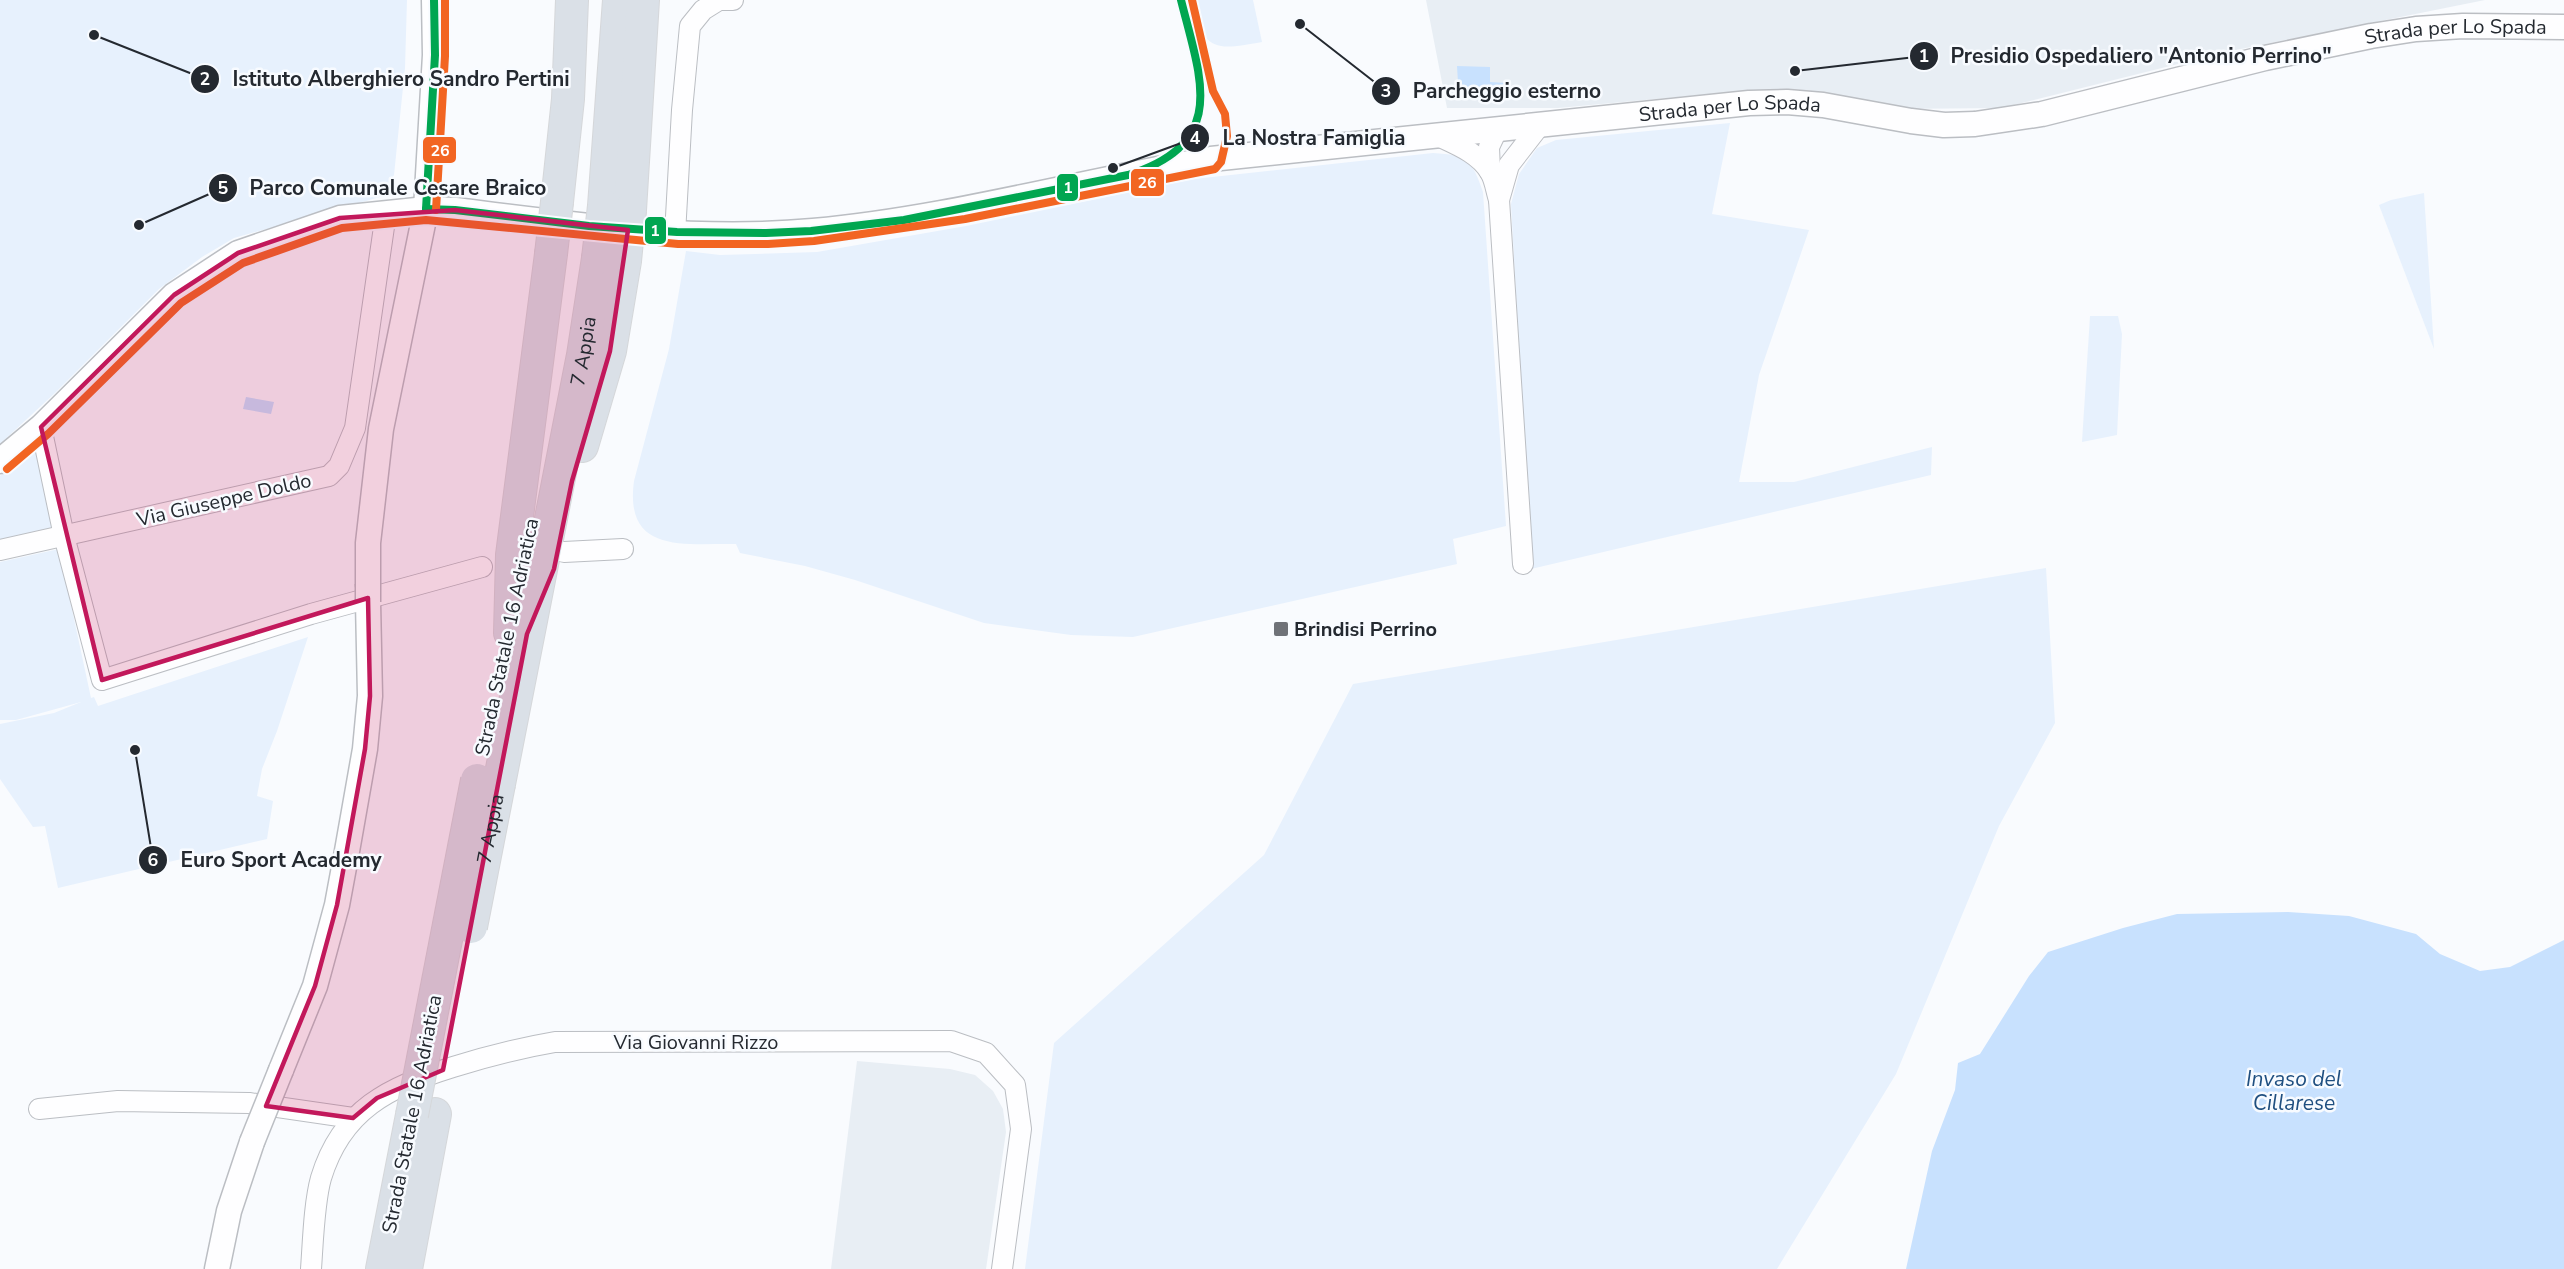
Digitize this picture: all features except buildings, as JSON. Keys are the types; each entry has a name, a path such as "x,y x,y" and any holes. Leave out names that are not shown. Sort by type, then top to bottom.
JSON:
{"highway":[{"path":"573,0 568,99 593,206"},
{"path":"588,257 593,206 597,0"},
{"path":"519,633 512,555 588,257 619,0"},
{"path":"593,206 643,0"},
{"name":"7 Appia","path":"423,1114 519,633 583,355 588,257"},
{"name":"Strada Statale 16 Adriatica","path":"382,1269 423,1114"},
{"name":"Strada Statale 16 Adriatica","path":"406,1269 423,1114"}],"street":[{"path":"217,1269 229,1211 252,1142 315,986 337,905 365,749 370,696 368,543 381,429 426,208 435,55 434,0"},
{"path":"675,234 682,110 690,26 703,10 719,0 733,0"},
{"name":"Strada per Lo Spada","path":"0,461 41,427 174,295 238,253 340,218 426,208 675,234 812,231 889,222 1211,159 1749,103 1787,102 1822,105 1911,121 1976,124 2042,114 2265,58 2371,36 2416,29 2463,26 2564,27"},
{"path":"1499,200 1509,165 1540,125"},
{"path":"1497,130 1509,165"},
{"path":"1497,130 1489,147 1490,172 1499,200 1523,564"},
{"path":"1436,135 1462,147 1479,159 1490,172"},
{"name":"Via Giuseppe Doldo","path":"0,550 329,476 339,466 355,428 386,213"},
{"path":"41,427 64,536 102,680 311,614 482,567"},
{"path":"564,552 623,549"},
{"name":"Via Giovanni Rizzo","path":"311,1269 320,1180 333,1145 353,1118 377,1098 413,1079 505,1050 555,1042 951,1041 986,1053 1015,1085 1021,1129 1002,1269"},
{"path":"39,1109 118,1101 249,1103 353,1118"}],"highlighted area":[{"path":"455,210 628,230 610,351 572,481 554,569 527,634 443,1070 377,1098 353,1118 266,1106 315,986 337,905 365,749 370,696 368,598 102,680 41,427 174,295 238,253 340,218"}],"shaded area":[{"path":"0,0 407,0 405,68 394,175 380,197 234,238 202,257 159,289 55,393 0,444"},
{"path":"1192,0 1253,0 1262,42 1232,46 1213,44 1201,29"},
{"path":"1426,0 2485,0 2226,52 2002,108 1896,109 1801,90 1743,91 1558,108 1447,108"},
{"path":"1730,123 1712,214 1809,230 1759,375 1739,482 1794,482 1932,447 1931,475 1531,569 1511,204 1519,174 1537,148 1556,140"},
{"path":"1433,153 1454,155 1467,161 1472,166 1483,192 1506,526 1453,539 1457,564 1133,637 1071,635 984,623 855,580 805,566 740,553 736,544 697,544 662,540 648,533 639,522 633,505 634,481 669,349 686,251 720,255 817,252 966,226 1194,179"},
{"path":"2424,193 2434,349 2379,205"},
{"path":"2090,316 2118,316 2122,334 2117,435 2082,442"},
{"path":"34,444 54,528 0,541 0,476"},
{"path":"59,549 91,698 94,697 98,706 308,637 262,769 257,796 273,801 267,839 58,888 45,826 33,827 0,779 0,724 54,713 81,702 16,720 0,720 0,562"},
{"path":"2046,568 2055,723 1999,826 1896,1074 1777,1269 1025,1269 1054,1043 1264,855 1353,684"},
{"path":"857,1061 950,1069 975,1075 993,1091 1003,1109 1006,1132 986,1269 831,1269"}],"water":[{"path":"1457,66 1490,67 1490,82 1507,83 1507,100 1459,99"},
{"path":"246,397 274,402 271,414 243,409"},
{"name":"Invaso del Cillarese","path":"2288,912 2349,916 2416,934 2440,954 2480,971 2510,967 2564,940 2564,1269 1906,1269 1932,1151 1955,1090 1958,1063 1980,1054 2029,976 2048,952 2123,928 2177,914"}],"transit line":[{"name":"1","path":"426,209 435,55 434,0"},
{"name":"26","path":"436,210 445,56 445,0"},
{"name":"1","path":"426,209 455,210 589,226 677,232 811,231 904,220 1128,175 1160,162 1182,145 1194,127 1200,106 1200,82 1181,0"},
{"name":"26","path":"7,469 48,434 181,303 243,263 342,228 426,220 678,244 768,244 814,241 965,219 1215,169 1221,162 1227,136 1225,114 1213,91 1192,0"}],"place":[{"name":"Parcheggio esterno","path":"1300,24"},
{"name":"Istituto Alberghiero Sandro Pertini","path":"94,35"},
{"name":"Presidio Ospedaliero \"Antonio Perrino\"","path":"1795,71"},
{"name":"La Nostra Famiglia","path":"1113,168"},
{"name":"Parco Comunale Cesare Braico","path":"139,225"},
{"name":"Brindisi Perrino","path":"1281,629"},
{"name":"Euro Sport Academy","path":"135,750"}]}
